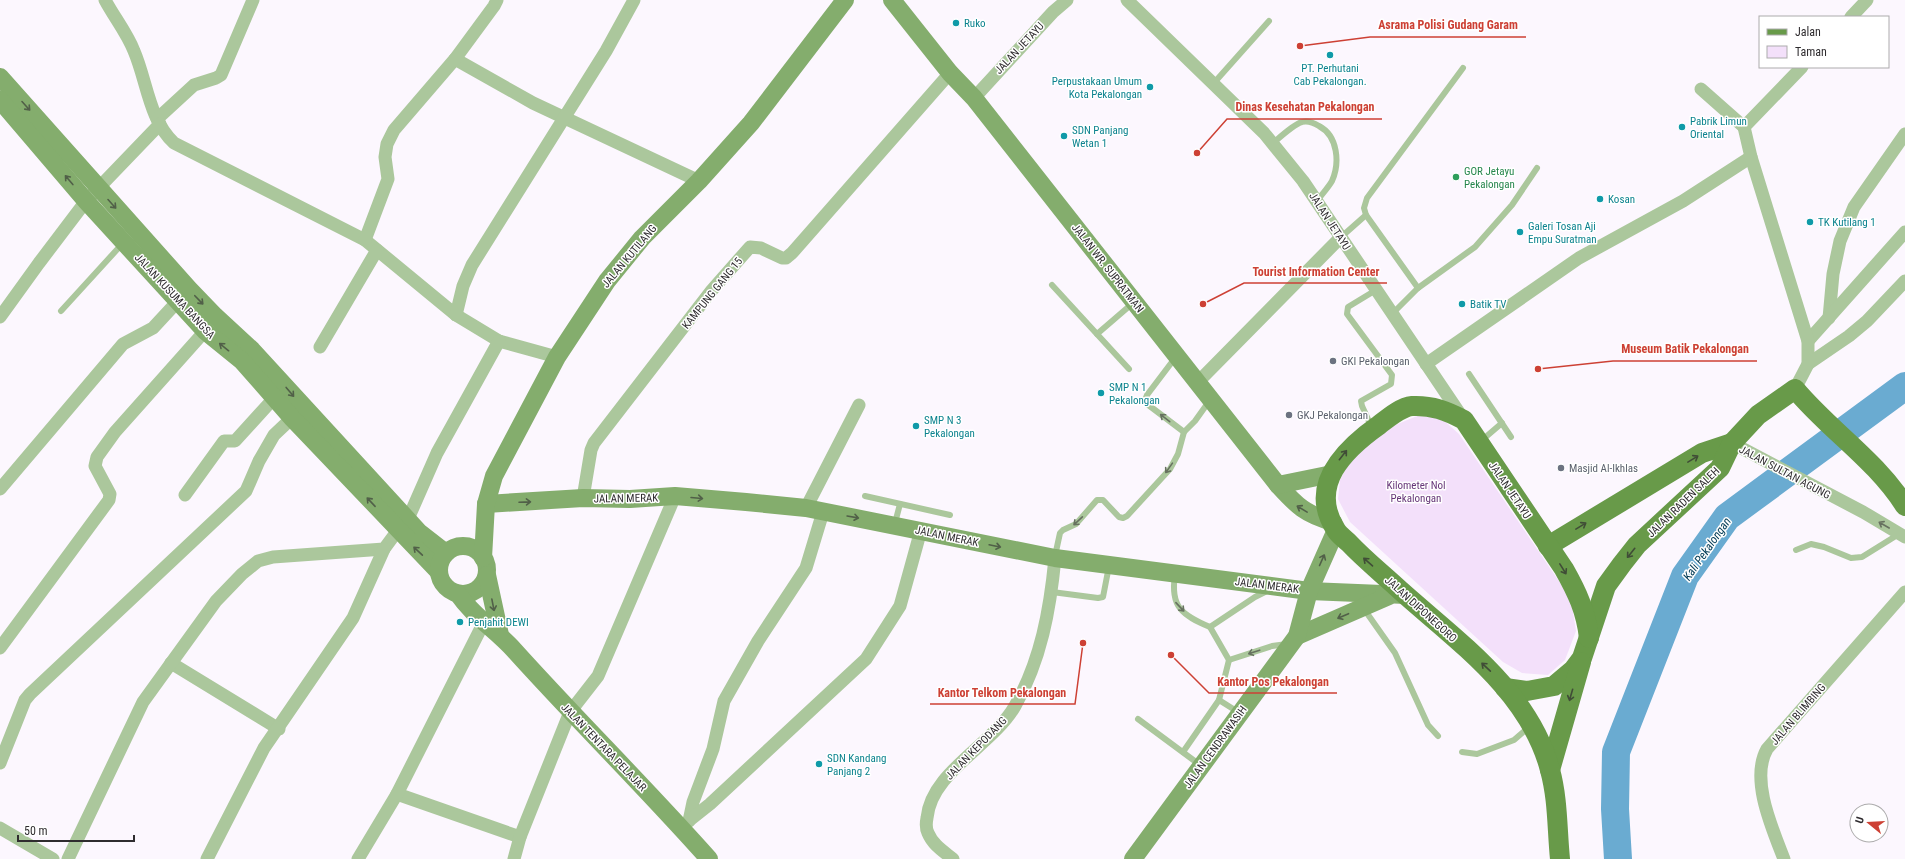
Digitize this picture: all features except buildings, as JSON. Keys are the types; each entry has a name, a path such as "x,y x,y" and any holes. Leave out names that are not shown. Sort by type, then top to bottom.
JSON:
{"main road":[{"path":"1801,397 1883,477 1905,506"},
{"name":"JALAN SULTAN AGUNG","path":"1732,443 1758,415 1801,397"},
{"path":"1334,526 1327,506 1325,493 1332,474 1344,454 1372,429 1391,416 1410,406 1433,407 1448,411 1464,420"},
{"name":"JALAN JETAYU","path":"1464,420 1564,569 1579,595 1584,611 1589,638"},
{"name":"JALAN RADEN SALEH","path":"1548,546 1702,453 1732,443"},
{"name":"JALAN RADEN SALEH","path":"1589,638 1606,586 1622,564 1637,545 1720,468 1732,443"},
{"name":"JALAN DIPONEGORO","path":"1334,526 1399,595 1482,662 1505,688 1531,724 1539,738 1550,770 1558,820 1560,859"},
{"path":"1550,770 1589,638"},
{"path":"1505,688 1527,691 1554,686 1568,674 1582,658"}],"street":[{"path":"105,0 134,50 159,122 165,134 174,143 365,240 456,315 500,341 557,357"},
{"path":"0,317 92,194 194,85 221,75 253,0"},
{"path":"365,240 388,179 385,157 387,144 394,130 455,59 490,13 497,0"},
{"path":"456,315 463,286 472,265 606,51 633,0"},
{"name":"JALAN KUTILANG","path":"468,547 486,509 494,476 557,357 607,281 642,238 699,181 751,124 845,0"},
{"name":"JALAN WR. SUPRATMAN","path":"893,0 950,73 974,98 1278,485 1296,505 1334,526"},
{"name":"JALAN JETAYU","path":"974,98 1053,12 1067,0"},
{"name":"JALAN JETAYU","path":"1127,0 1264,133 1317,201 1340,238 1464,420"},
{"path":"1852,16 1867,0"},
{"path":"455,59 533,103 699,181"},
{"path":"1744,127 1801,68"},
{"name":"KAMPUNG GANG 15","path":"583,498 591,450 594,443 712,290 750,247 761,248 782,258 786,258 792,253 950,73"},
{"name":"JALAN KUSUMA BANGSA","path":"0,77 36,128 92,194 130,236 215,316 247,355 350,469 408,527 439,572"},
{"path":"1701,89 1744,127 1751,157 1808,341 1808,364 1801,397"},
{"name":"JALAN KUSUMA BANGSA","path":"0,100 36,128"},
{"path":"1828,318 1833,274 1839,248 1854,207 1905,134"},
{"path":"1426,364 1579,258 1683,201 1751,157"},
{"path":"1808,341 1905,232"},
{"name":"JALAN KUSUMA BANGSA","path":"130,236 178,302 205,331 247,355 275,397 292,418 350,469"},
{"path":"1198,382 1340,238"},
{"path":"320,347 376,250"},
{"path":"1808,364 1867,321 1905,281"},
{"path":"0,489 123,344 154,328 178,302"},
{"path":"0,648 109,500 110,494 95,466 97,457 115,432 205,331"},
{"path":"207,859 264,748 279,729 353,618 384,548 408,527 438,452 500,341"},
{"path":"185,495 224,442 235,441 275,397"},
{"path":"685,824 713,749 724,701 758,641 806,568 815,510 859,405"},
{"path":"0,763 25,700 30,694 246,491 259,461 274,435 292,418"},
{"name":"JALAN SULTAN AGUNG","path":"1732,443 1761,460 1903,533"},
{"path":"1278,485 1332,474"},
{"path":"514,859 520,837 570,712 598,676 675,496"},
{"name":"JALAN MERAK","path":"486,509 583,498 630,499 675,496 815,510 1055,558 1309,590 1399,595"},
{"path":"486,509 485,566 484,582 474,592 458,594 445,586 441,580 439,572 442,559 446,553 460,546 475,550 485,566 500,635"},
{"name":"JALAN CENDRAWASIH","path":"1133,859 1295,639 1309,590 1334,526"},
{"path":"408,527 446,553"},
{"path":"685,824 710,804 866,660 900,606 920,530"},
{"path":"68,859 143,702 216,600 242,574 258,561 273,557 384,548"},
{"name":"JALAN KEPODANG","path":"953,859 935,845 927,832 928,807 935,792 946,777 990,735 1014,707 1040,648 1052,592 1055,558"},
{"name":"JALAN BLIMBING","path":"1784,859 1771,827 1760,779 1762,758 1772,743 1905,592"},
{"name":"JALAN TENTARA PELAJAR","path":"458,594 466,605 500,635 570,712 685,824 709,859"},
{"path":"1295,639 1363,608 1399,595"},
{"path":"358,859 397,794 484,622"},
{"path":"171,663 279,729"},
{"path":"397,794 520,837"},
{"path":"0,828 53,859"}],"lane":[{"path":"1214,84 1269,21"},
{"path":"1418,288 1366,215 1364,208 1367,198 1463,68"},
{"path":"1272,144 1301,122 1312,122 1323,128 1331,135 1336,147 1336,160 1332,180 1317,201"},
{"path":"1392,314 1418,288 1475,247 1512,204 1537,168"},
{"path":"1340,238 1366,215"},
{"path":"61,311 130,236"},
{"path":"1052,285 1129,369"},
{"path":"1372,429 1361,401 1391,384 1392,375 1347,314 1346,310 1348,307 1376,290"},
{"path":"1097,334 1135,302"},
{"path":"1177,355 1161,375 1145,400 1147,404 1184,432"},
{"path":"1469,374 1511,437"},
{"path":"1055,558 1060,534 1063,530 1076,524 1097,500 1103,500 1119,517 1123,518 1127,516 1170,469 1178,454 1184,432 1194,422 1211,399"},
{"path":"1479,443 1502,423"},
{"path":"865,496 950,515"},
{"path":"894,525 900,504"},
{"path":"1796,550 1811,544 1824,547 1851,558 1862,557 1903,533"},
{"path":"1052,592 1098,598 1103,597 1109,564"},
{"path":"1175,573 1173,587 1174,602 1197,622 1210,627 1229,660 1219,700 1182,752"},
{"path":"1210,627 1255,597 1277,586"},
{"path":"1363,608 1395,653 1428,726 1438,736"},
{"path":"1229,660 1295,639"},
{"path":"1219,700 1240,713"},
{"path":"1138,719 1201,766"},
{"path":"1462,752 1477,754 1514,740 1531,724"}],"green space":[{"name":"Kilometer Nol Pekalongan","path":"1417,416 1440,417 1459,434 1571,599 1576,631 1565,660 1548,675 1522,673 1503,662 1350,522 1338,499 1340,480 1351,458 1388,428"}],"waterway":[{"name":"Kali Pekalongan","path":"1618,859 1615,809 1616,752 1685,576 1727,517 1905,386"}],"place":[{"name":"Ruko","path":"956,23"},
{"name":"Asrama Polisi Gudang Garam","path":"1300,46"},
{"name":"PT. Perhutani Cab Pekalongan.","path":"1330,55"},
{"name":"Perpustakaan Umum Kota Pekalongan","path":"1150,87"},
{"name":"Pabrik Limun Oriental","path":"1682,127"},
{"name":"SDN Panjang Wetan 1","path":"1064,136"},
{"name":"Dinas Kesehatan Pekalongan","path":"1197,153"},
{"name":"GOR Jetayu Pekalongan","path":"1456,177"},
{"name":"Kosan","path":"1600,199"},
{"name":"TK Kutilang 1","path":"1810,222"},
{"name":"Galeri Tosan Aji Empu Suratman","path":"1520,232"},
{"name":"Tourist Information Center","path":"1203,304"},
{"name":"Batik TV","path":"1462,304"},
{"name":"GKI Pekalongan","path":"1333,361"},
{"name":"Museum Batik Pekalongan","path":"1538,369"},
{"name":"SMP N 1 Pekalongan","path":"1101,393"},
{"name":"GKJ Pekalongan","path":"1289,415"},
{"name":"SMP N 3 Pekalongan","path":"916,426"},
{"name":"Masjid Al-Ikhlas","path":"1561,468"},
{"name":"Penjahit DEWI","path":"460,622"},
{"name":"Kantor Telkom Pekalongan","path":"1083,643"},
{"name":"Kantor Pos Pekalongan","path":"1171,655"},
{"name":"SDN Kandang Panjang 2","path":"819,764"}]}
